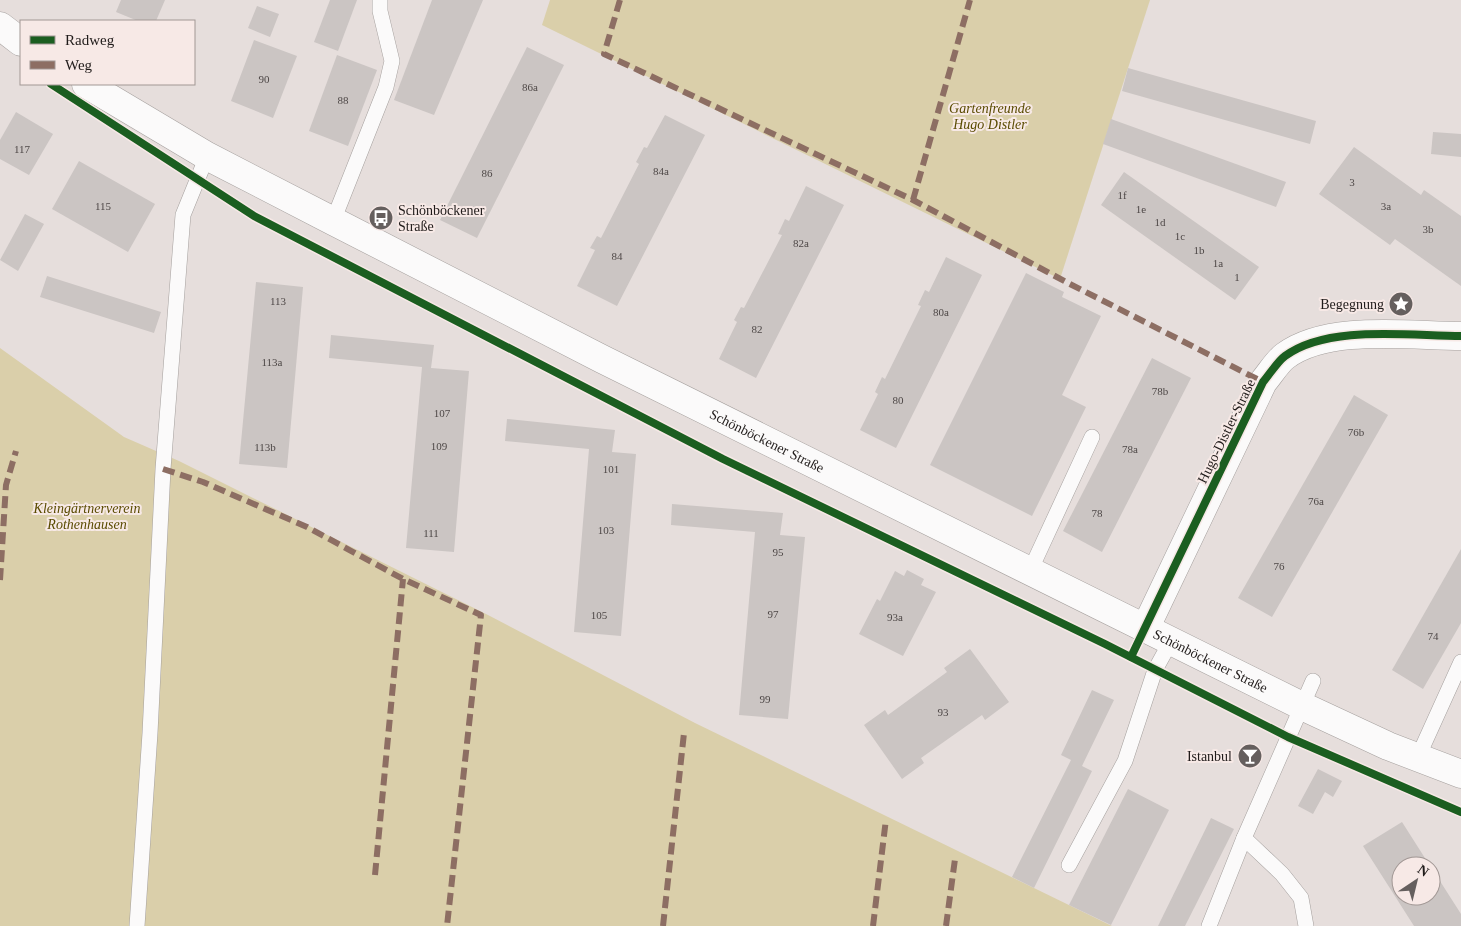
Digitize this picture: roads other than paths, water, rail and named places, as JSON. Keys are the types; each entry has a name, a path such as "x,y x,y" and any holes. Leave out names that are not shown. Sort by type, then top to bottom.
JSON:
{"main road":[{"path":"0,26 20,41"},
{"name":"Schönböckener Straße","path":"88,85 207,156 602,359 1302,706 1461,774"},
{"name":"Hugo-Distler-Straße","path":"1145,629 1264,382 1284,356 1316,340 1360,334 1461,336"}],"lane":[{"path":"333,221 386,86 392,61 380,11 380,0"},
{"path":"137,926 150,733 163,470 183,215 207,156"},
{"path":"1030,571 1092,437"},
{"path":"1069,865 1125,761 1155,670 1171,641"},
{"path":"1418,757 1461,662"},
{"path":"1209,926 1244,838 1313,681"},
{"path":"1244,838 1282,874 1301,898 1306,926"}],"place":[{"name":"Schönböckener Straße","path":"381,218"},
{"name":"Begegnung","path":"1401,304"},
{"name":"Istanbul","path":"1250,756"}],"park label":[{"name":"Gartenfreunde Hugo Distler","path":"990,116"},
{"name":"Kleingärtnerverein Rothenhausen","path":"87,516"}]}
